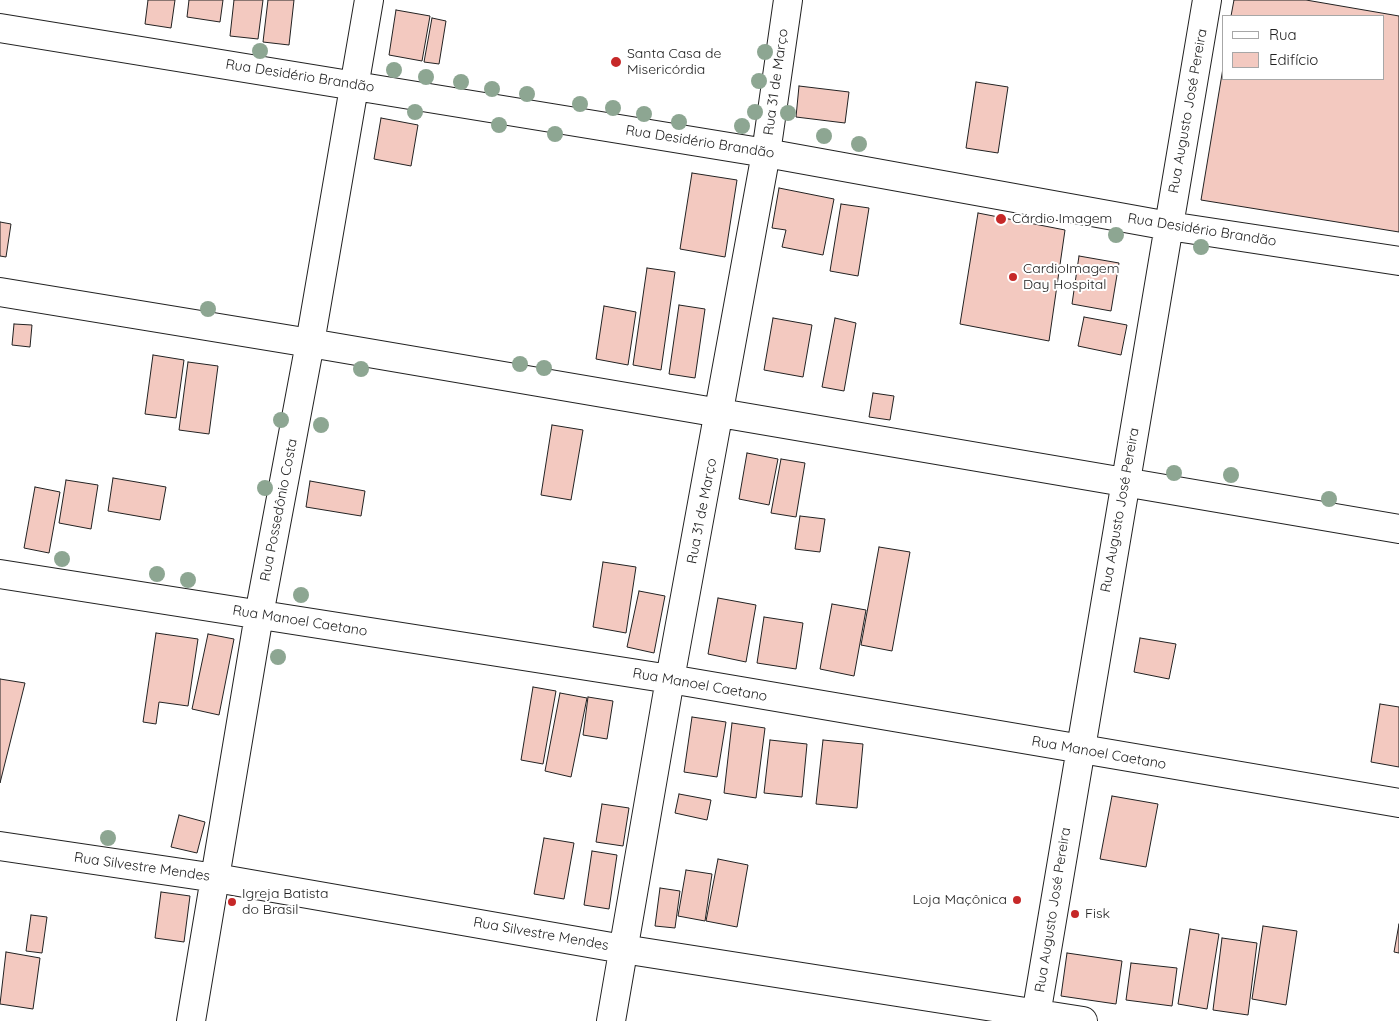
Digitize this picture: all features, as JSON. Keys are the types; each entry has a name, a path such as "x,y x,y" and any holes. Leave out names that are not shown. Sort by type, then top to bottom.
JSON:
{"street":[{"name":"Rua Possedônio Costa","path":"190,1021 216,878 259,615 310,343 369,0"},
{"name":"Rua 31 de Março","path":"611,1021 670,679 720,414 766,153 788,0"},
{"name":"Rua Augusto José Pereira","path":"1036,1017 1079,750 1207,0"},
{"name":"Rua Desidério Brandão","path":"0,28 766,153 1169,226 1399,261"},
{"path":"0,292 1399,529"},
{"name":"Rua Manoel Caetano","path":"0,574 670,679 1399,803"},
{"name":"Rua Silvestre Mendes","path":"0,846 216,878 623,949 1036,1017 1083,1021"}],"building":[{"path":"148,0 175,0 171,28 145,24"},
{"path":"189,0 223,0 220,22 187,17"},
{"path":"234,0 263,0 258,39 230,36"},
{"path":"268,0 294,0 289,45 263,42"},
{"path":"1234,0 1306,0 1399,16 1399,232 1201,200 1222,74 1222,80 1384,80 1384,15 1231,15"},
{"path":"396,10 430,16 422,61 389,55"},
{"path":"432,18 446,21 439,64 424,62"},
{"path":"976,82 1008,87 998,153 966,148"},
{"path":"799,86 849,92 845,123 796,117"},
{"path":"381,118 418,125 411,166 374,159"},
{"path":"692,173 737,180 725,257 680,249"},
{"path":"779,188 834,199 823,255 782,247 786,230 772,228"},
{"path":"841,204 869,208 858,276 830,271"},
{"name":"CardioImagem Day Hospital","path":"978,213 1065,230 1049,341 960,324"},
{"path":"0,222 11,224 6,257 0,256"},
{"path":"1079,256 1119,263 1111,311 1072,304"},
{"path":"647,268 675,272 661,370 633,365"},
{"path":"679,305 705,309 695,378 669,374"},
{"path":"604,306 636,312 628,365 596,359"},
{"path":"1084,317 1127,325 1121,355 1078,346"},
{"path":"773,318 812,325 803,377 764,370"},
{"path":"835,318 856,323 844,391 822,387"},
{"path":"14,324 32,325 30,347 12,345"},
{"path":"153,355 184,360 176,418 145,414"},
{"path":"188,362 218,366 209,434 179,430"},
{"path":"873,393 894,396 890,420 869,417"},
{"path":"552,425 583,430 571,500 541,495"},
{"path":"747,453 778,459 769,505 739,499"},
{"path":"781,459 805,463 796,517 771,513"},
{"path":"113,478 166,487 160,520 108,511"},
{"path":"66,480 98,485 91,529 59,523"},
{"path":"310,481 365,491 361,516 306,507"},
{"path":"35,487 60,492 49,553 24,548"},
{"path":"800,516 825,519 820,552 795,549"},
{"path":"879,547 910,552 892,651 861,645"},
{"path":"603,562 636,567 626,633 593,627"},
{"path":"639,591 665,596 654,653 627,647"},
{"path":"718,598 756,605 746,662 708,654"},
{"path":"832,604 866,610 854,676 820,669"},
{"path":"764,617 803,623 796,669 757,663"},
{"path":"156,633 198,639 188,706 159,702 156,724 143,722"},
{"path":"208,634 234,639 219,715 192,709"},
{"path":"1140,638 1176,644 1169,679 1134,672"},
{"path":"0,679 25,683 0,783"},
{"path":"533,687 556,691 543,764 521,760"},
{"path":"560,693 587,698 571,777 545,771"},
{"path":"588,697 613,701 607,739 583,735"},
{"path":"1380,704 1399,707 1399,767 1371,762"},
{"path":"692,717 726,722 717,777 684,772"},
{"path":"732,723 765,728 756,798 724,793"},
{"path":"770,740 807,744 802,797 764,793"},
{"path":"823,740 863,744 857,808 816,804"},
{"path":"679,794 711,800 707,820 675,813"},
{"path":"1112,796 1158,804 1146,867 1100,859"},
{"path":"602,804 629,808 623,846 596,842"},
{"path":"179,815 205,822 197,853 171,847"},
{"path":"544,838 574,843 564,899 534,894"},
{"path":"592,851 617,855 609,909 584,905"},
{"path":"718,859 748,865 737,927 706,921"},
{"path":"686,870 712,874 705,921 678,916"},
{"path":"660,888 680,891 675,928 655,926"},
{"path":"161,892 190,896 184,942 155,938"},
{"path":"31,915 47,917 42,953 26,951"},
{"path":"1399,924 1399,953 1394,952"},
{"path":"1263,926 1297,931 1286,1005 1252,999"},
{"path":"1190,929 1219,934 1207,1009 1178,1004"},
{"path":"1222,938 1257,943 1248,1015 1213,1010"},
{"path":"6,952 40,958 33,1009 0,1004"},
{"path":"1067,953 1122,961 1116,1004 1061,996"},
{"path":"1131,963 1177,968 1172,1006 1126,1000"}],"place":[{"name":"Santa Casa de Misericórdia","path":"616,62"},
{"name":"Cárdio Imagem","path":"1001,219"},
{"name":"CardioImagem Day Hospital","path":"1013,277"},
{"name":"Loja Maçônica","path":"1017,900"},
{"name":"Igreja Batista do Brasil","path":"232,902"},
{"name":"Fisk","path":"1075,914"}]}
